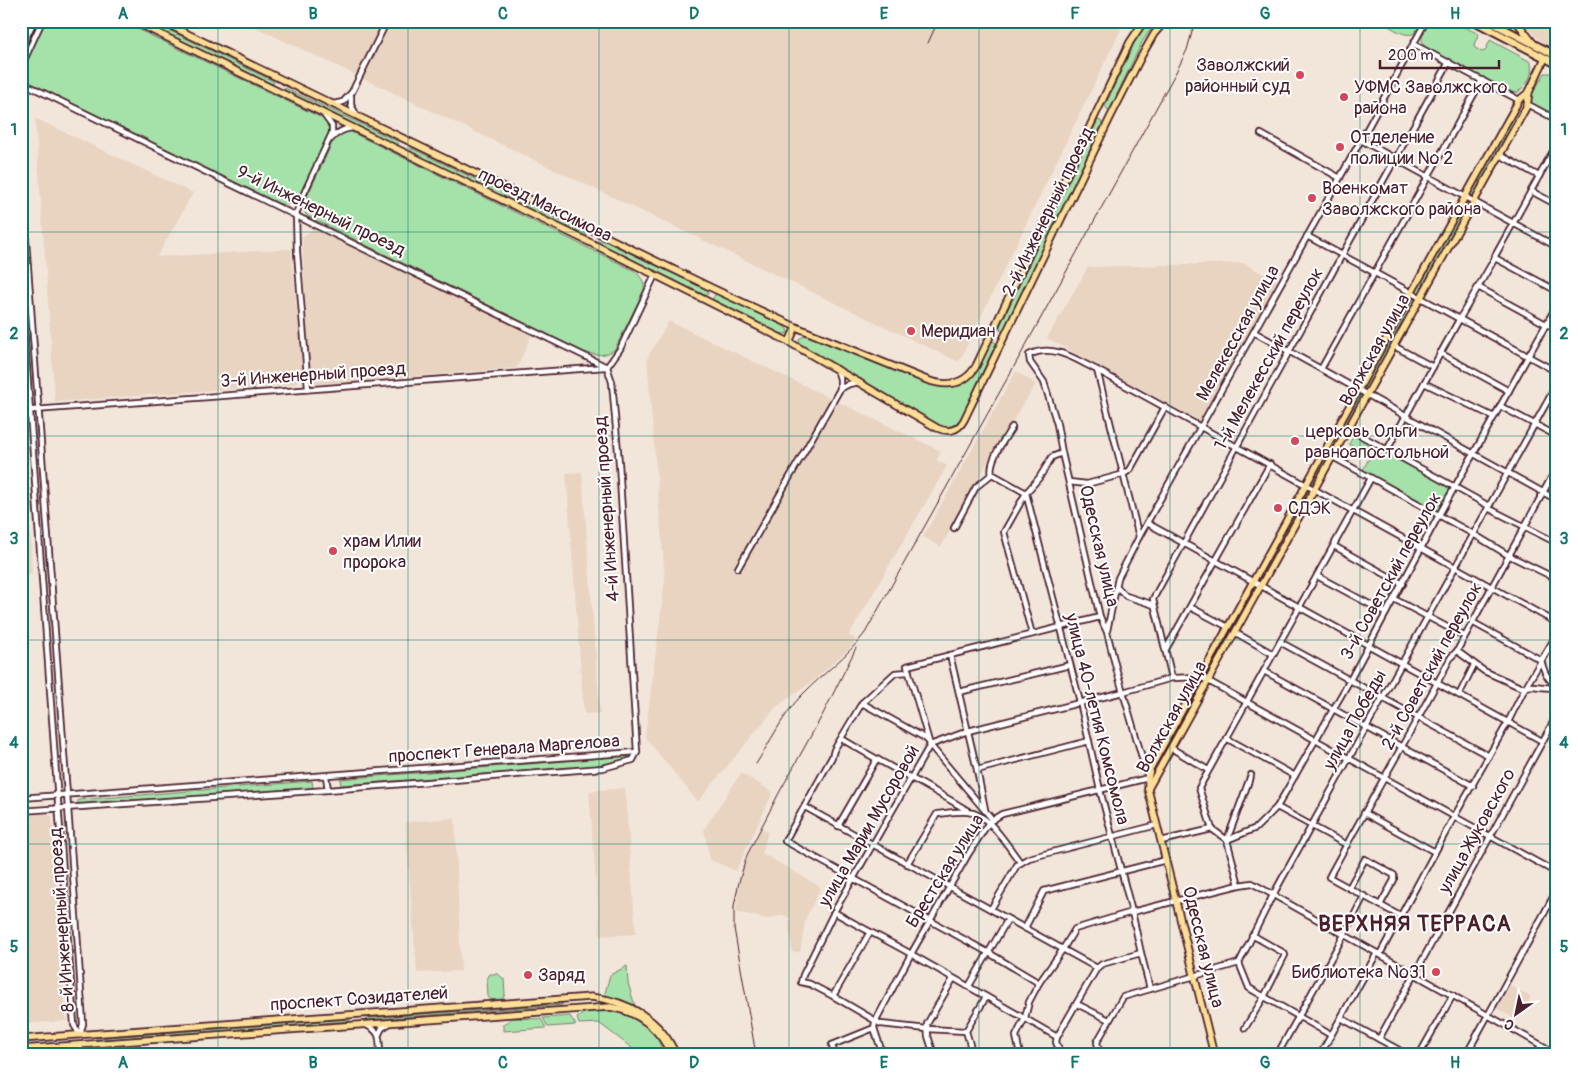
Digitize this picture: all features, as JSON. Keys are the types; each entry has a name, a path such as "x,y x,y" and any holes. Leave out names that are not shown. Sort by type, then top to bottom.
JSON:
{"highway":[{"path":"1474,21 1547,55 1557,56"},
{"path":"1488,21 1536,45 1557,64"}],"main road":[{"name":"проезд Максимова","path":"133,21 789,342 937,428"},
{"name":"проезд Максимова","path":"161,21 596,233 796,327 934,382 948,384 958,382 970,375 976,366"},
{"name":"2-й Инженерный проезд","path":"976,366 1130,42 1144,21"},
{"name":"2-й Инженерный проезд","path":"937,428 947,431 952,430 957,428 964,420 1142,54 1154,34 1165,21"},
{"path":"1516,21 1536,45"},
{"name":"Волжская улица","path":"1148,789 1151,766 1412,292 1519,100 1528,92 1547,55"},
{"path":"275,91 281,79"},
{"name":"Волжская улица","path":"1148,789 1500,155 1527,104 1528,92"},
{"path":"1098,111 1110,118"},
{"path":"403,153 409,141"},
{"path":"591,244 596,233"},
{"path":"708,302 714,289"},
{"path":"789,342 796,327"},
{"path":"993,332 1003,337"},
{"name":"Одесская улица","path":"1148,789 1214,1055"},
{"name":"проспект Созидателей","path":"21,1039 597,998 625,1005 648,1018 666,1038 676,1055"},
{"path":"561,1000 566,1005 562,1010"},
{"name":"проспект Созидателей","path":"21,1049 610,1007 631,1012 640,1017 656,1031 667,1045 671,1055"},
{"path":"80,1035 80,1045"}],"street":[{"path":"21,48 34,21"},
{"path":"21,67 42,21"},
{"path":"331,104 343,102 352,92 387,21"},
{"name":"Мелекесская улица","path":"1107,632 1118,578 1139,536 1362,140 1426,21"},
{"path":"1413,44 1519,100"},
{"name":"1-й Мелекесский переулок","path":"1154,605 1153,599 1449,62"},
{"path":"1321,369 1482,80"},
{"name":"9-й Инженерный проезд","path":"21,82 608,367"},
{"path":"352,92 352,110 357,116"},
{"path":"1527,104 1557,120"},
{"path":"308,388 297,252 296,215 300,202 332,134 332,126 324,114"},
{"path":"329,142 339,131 352,128"},
{"path":"1262,134 1340,178"},
{"path":"1362,140 1557,247"},
{"path":"1387,450 1440,353 1496,258 1495,256 1557,144"},
{"path":"1500,155 1539,176"},
{"path":"1547,162 1557,167"},
{"name":"8-й Инженерный проезд","path":"21,173 83,1024 80,1035"},
{"path":"1531,191 1557,205"},
{"path":"1307,236 1557,372"},
{"path":"1496,258 1557,291"},
{"path":"608,367 620,350 655,275"},
{"name":"8-й Инженерный проезд","path":"21,286 74,1025 80,1035"},
{"path":"1478,287 1557,329"},
{"name":"3-й Советский переулок","path":"1227,840 1256,828 1277,807 1334,709 1439,515 1557,305"},
{"path":"1254,332 1557,500"},
{"path":"1394,346 1433,367"},
{"name":"Одесская улица","path":"1097,370 1062,352 1037,351 1029,355 1030,362 1044,382 1057,424 1100,617 1107,632 1148,778"},
{"path":"1440,353 1509,391"},
{"name":"3-й Инженерный проезд","path":"21,411 608,367"},
{"name":"4-й Инженерный проезд","path":"608,367 612,382 619,464 637,752"},
{"path":"837,369 840,379 840,390"},
{"path":"1097,370 1557,623"},
{"path":"1097,370 1139,536"},
{"path":"738,568 840,390 849,384 859,382"},
{"path":"1424,383 1494,417"},
{"name":"улица Победы","path":"1239,963 1252,935 1256,931 1274,895 1557,384"},
{"path":"1500,406 1557,436"},
{"path":"1069,482 1087,484 1124,474 1130,470 1165,407"},
{"path":"992,474 991,466 1002,442 1012,427"},
{"path":"1349,429 1524,527 1557,543"},
{"path":"1032,634 1004,532 1026,493 1039,478 1052,457 1062,453"},
{"path":"1333,457 1475,534 1508,555 1557,579"},
{"path":"1166,649 1270,464"},
{"name":"2-й Советский переулок","path":"1349,888 1329,877 1403,748 1451,657 1457,651 1557,466"},
{"path":"992,474 1026,493"},
{"path":"954,528 976,487 992,474"},
{"path":"1240,885 1227,840 1212,828 1199,788 1371,478"},
{"path":"36,480 44,480"},
{"name":"улица 40-летия Комсомола","path":"1026,493 1080,702 1150,989"},
{"path":"1147,522 1542,741"},
{"path":"1334,546 1403,584"},
{"path":"1318,576 1386,613"},
{"path":"1117,587 1126,596 1154,605 1172,678"},
{"path":"1394,599 1464,636"},
{"path":"1190,607 1228,627"},
{"path":"930,745 907,666 1100,617"},
{"path":"1472,622 1541,660 1545,674 1557,687"},
{"path":"1236,633 1274,654"},
{"path":"1320,1055 1379,954 1473,786 1525,688 1557,634"},
{"path":"1280,642 1384,697 1489,756"},
{"path":"1457,651 1493,675 1525,688 1532,686 1557,687"},
{"path":"950,655 985,810"},
{"path":"1459,695 1474,664"},
{"path":"959,692 1070,665"},
{"path":"1264,671 1473,786"},
{"path":"909,672 895,673 862,703 834,750 832,757 785,841 930,920 1039,983"},
{"path":"1200,677 1557,873"},
{"name":"улица Марии Мусоровой","path":"833,996 810,984 801,982 803,975 834,912 930,745 968,731 1172,678 1200,677"},
{"path":"862,703 925,738 985,810 1020,862"},
{"name":"улица Жуковского","path":"1379,1039 1557,715"},
{"path":"1226,738 1295,776"},
{"path":"842,739 970,812 991,821"},
{"path":"977,770 1089,741"},
{"path":"1171,748 1208,770"},
{"name":"проспект Генерала Маргелова","path":"21,798 216,785 637,752"},
{"name":"проспект Генерала Маргелова","path":"21,811 328,790 603,768 633,760 637,752"},
{"path":"838,826 876,760"},
{"path":"1227,840 1251,775"},
{"path":"326,776 328,790"},
{"name":"Брестская улица","path":"883,1055 874,1028 875,1022 949,886 991,821 1002,814 1148,778"},
{"path":"216,785 219,797"},
{"path":"805,807 1097,968"},
{"path":"1277,807 1347,845"},
{"path":"907,864 937,814 970,812"},
{"path":"1364,813 1435,852"},
{"path":"991,909 1020,862 1029,858 1157,825"},
{"path":"1161,841 1212,828"},
{"path":"61,839 70,839"},
{"path":"1380,905 1394,880 1394,875 1365,859 1349,888 1400,916"},
{"path":"1025,928 1044,891 1166,860"},
{"path":"1020,1055 1016,1036 1025,1018 1029,1002 1039,983 1075,929 1132,912 1252,883 1557,1054"},
{"path":"1466,1055 1557,890"},
{"path":"1277,1055 1364,896"},
{"path":"834,912 1057,1036"},
{"path":"969,986 1008,919"},
{"path":"870,932 833,996 880,1024 966,1031"},
{"path":"1245,1028 1264,997 1285,955 1252,935"},
{"path":"1060,1055 1056,1042 1057,1036 1097,968 1102,964 1141,954"},
{"path":"1100,1055 1097,1042 1123,997 1239,963 1249,988 1331,1035"},
{"path":"934,1055 927,1024 953,979"},
{"path":"1419,1055 1453,995"},
{"path":"974,1055 966,1031 986,996"},
{"path":"1077,1004 1109,1020"},
{"path":"1341,1018 1408,1055"},
{"path":"380,1055 379,1034 382,1028 392,1022"},
{"path":"364,1024 374,1028 379,1034"},
{"path":"835,1055 832,1045 874,1028"},
{"path":"80,1045 81,1055"},
{"path":"1536,1055 1541,1045"}],"shaded area":[{"path":"242,21 1125,21 959,362"},
{"path":"1522,21 1557,21 1557,51 1537,38"},
{"path":"35,118 193,193 157,257 291,249 303,373 295,384 55,402"},
{"path":"315,228 532,334 517,368 321,384 312,382 309,370 302,237"},
{"path":"1243,263 1277,281 1202,422 1047,338 1088,267"},
{"path":"669,321 941,451 937,460 947,466 849,635 856,640 852,646 812,682 776,707 698,802 645,737 665,579 647,358"},
{"path":"1016,371 1036,384 990,458 941,547 923,537"},
{"path":"21,434 26,434 32,573 21,574"},
{"path":"582,472 600,713 584,714 566,473"},
{"path":"741,773 773,792 736,871 710,860 704,829"},
{"path":"625,788 636,934 600,936 589,791"},
{"path":"45,814 52,816 66,1021 21,1024 21,815"},
{"path":"455,818 461,971 417,973 405,822"},
{"path":"761,828 768,832 762,853 821,887 806,918 800,952 792,952 790,918 783,915 767,919 736,912 742,867"},
{"path":"1509,985 1531,997 1518,1021 1496,1008"}],"green space":[{"path":"45,21 121,21 324,119 329,126 328,136 298,199 289,204 278,203 31,83 24,78 22,69"},
{"path":"141,21 150,21 274,83 271,84"},
{"path":"1148,21 1156,21 1142,42 1108,110 1105,106 1135,41"},
{"path":"1380,21 1422,21 1419,29 1410,35 1404,34"},
{"path":"1430,21 1452,21 1479,34 1474,44 1475,48 1482,52 1485,51 1490,40 1531,62 1529,80 1517,93 1511,92 1427,49 1422,39"},
{"path":"1545,73 1557,76 1557,122 1531,110 1529,99"},
{"path":"285,88 397,141 399,144 396,146 284,91"},
{"path":"1517,109 1522,111 1473,198 1469,196"},
{"path":"1098,120 1102,124 1005,329 1001,331 1000,326"},
{"path":"347,130 636,272 643,281 644,290 615,349 600,355 584,352 307,216 303,205 334,139 338,134"},
{"path":"411,148 585,232 587,236 583,237 411,153"},
{"path":"1466,203 1470,206 1421,295 1416,292"},
{"path":"600,240 707,290 708,294 705,295 600,245 598,243"},
{"path":"716,293 782,325 787,329 788,333 777,333 719,305 712,300"},
{"path":"1413,298 1418,301 1368,389 1364,387"},
{"path":"806,335 933,385 945,387 963,383 970,377 976,370 991,342 996,343 961,418 953,426 942,428 800,345 800,338"},
{"path":"1359,394 1363,397 1314,486 1310,483"},
{"path":"1355,433 1453,487 1439,511 1363,470 1369,458 1349,444"},
{"path":"1308,487 1313,490 1261,583 1257,580"},
{"path":"1255,583 1260,586 1208,680 1203,677"},
{"path":"1202,679 1207,682 1151,782 1151,770"},
{"path":"629,756 625,759 593,766 341,785 340,779"},
{"path":"312,781 313,788 78,804 78,800"},
{"path":"627,966 628,983 635,1006 607,996 605,993 610,975"},
{"path":"490,974 498,974 504,979 505,995 502,999 491,1000 488,997 487,979"},
{"path":"562,1005 365,1020 367,1018"},
{"path":"587,1011 623,1014 638,1020 657,1038 661,1055 641,1055 599,1023 579,1024 577,1018"},
{"path":"570,1016 576,1025 548,1027 543,1018"},
{"path":"513,1018 541,1019 546,1028 503,1031 503,1024"},
{"path":"349,1019 350,1021 97,1040 96,1038"}],"railway":[{"path":"928,43 938,21"},
{"path":"756,764 795,703 865,633 1176,72 1187,50 1195,21"},
{"path":"756,1055 734,928 734,906 739,882 747,855 823,714 856,648"}],"place":[{"name":"Заволжский районный суд","path":"1300,75"},
{"name":"УФМС Заволжского района","path":"1344,97"},
{"name":"Отделение полиции № 2","path":"1340,147"},
{"name":"Военкомат Заволжского района","path":"1312,198"},
{"name":"Меридиан","path":"911,331"},
{"name":"церковь Ольги равноапостольной","path":"1295,441"},
{"name":"СДЭК","path":"1278,508"},
{"name":"храм Илии пророка","path":"333,551"},
{"name":"Библиотека №31","path":"1436,972"},
{"name":"Заряд","path":"528,975"}],"district":[{"name":"ВЕРХНЯЯ ТЕРРАСА","path":"1415,924"}]}
